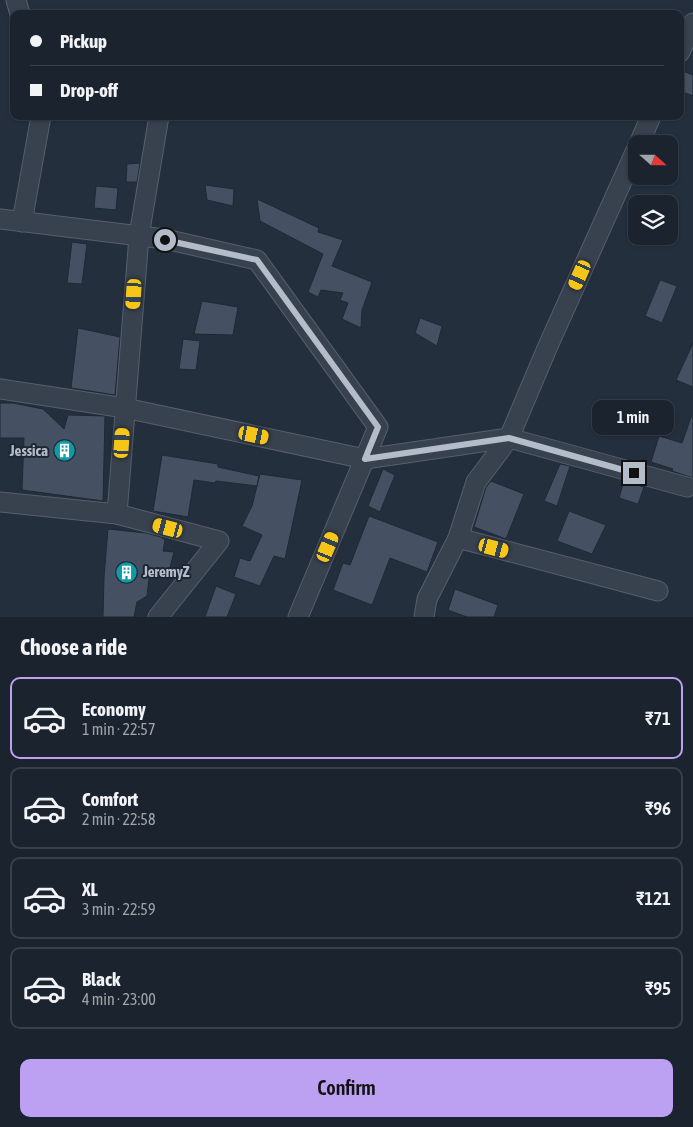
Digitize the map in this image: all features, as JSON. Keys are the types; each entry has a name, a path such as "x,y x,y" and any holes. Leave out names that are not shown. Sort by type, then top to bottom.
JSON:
{"street":[{"path":"684,43 693,24"},
{"path":"22,222 40,120"},
{"path":"117,514 139,236 158,120"},
{"path":"643,135 649,120"},
{"path":"424,617 428,599 458,538 476,482 509,438 628,168"},
{"path":"0,219 165,240 257,260 378,427 298,617"},
{"path":"0,389 125,408 365,459 509,438 687,487"},
{"path":"0,502 117,514 219,542 158,617"},
{"path":"458,538 658,591"}],"building":[{"path":"684,72 693,75 693,96 684,93"},
{"path":"140,163 137,182 126,182 127,164"},
{"path":"205,185 234,189 233,206 207,200"},
{"path":"96,186 118,188 116,210 94,208"},
{"path":"257,199 319,228 318,232 343,240 332,266 372,282 362,310 361,328 342,319 348,303 340,300 343,293 321,290 318,297 308,292 323,254 260,221"},
{"path":"72,242 87,244 82,284 67,283"},
{"path":"660,280 677,286 662,323 645,316"},
{"path":"202,301 238,307 233,335 194,334"},
{"path":"420,318 442,326 437,346 415,333"},
{"path":"78,328 120,337 115,395 71,388"},
{"path":"183,339 200,341 196,370 179,369"},
{"path":"693,343 693,387 676,380"},
{"name":"Jessica","path":"0,403 13,403 43,409 64,429 68,415 105,416 103,501 22,490 24,438 0,438"},
{"path":"691,417 693,417 693,478 651,462 659,436 682,443"},
{"path":"162,455 218,464 218,467 259,476 257,486 194,480 188,517 153,511"},
{"path":"560,464 570,466 557,506 544,501"},
{"path":"383,469 395,475 380,512 368,506"},
{"path":"260,474 302,480 285,559 274,556 260,586 234,577 240,558 250,561 262,535 242,526 252,506"},
{"path":"491,481 524,494 506,539 474,527 486,487"},
{"path":"624,481 644,487 638,504 619,498"},
{"path":"569,511 606,525 592,554 557,541"},
{"path":"369,516 438,542 427,572 390,558 372,605 333,590 343,563 350,565"},
{"name":"JeremyZ","path":"108,529 146,533 161,537 165,540 163,551 174,552 168,575 150,570 147,596 137,602 134,617 103,617"},
{"path":"216,586 236,594 227,617 205,617"},
{"path":"455,589 498,605 494,617 467,617 448,610"}],"place":[{"name":"Jessica","path":"64,451"},
{"name":"JeremyZ","path":"127,572"}],"route":[{"path":"165,240 257,260 378,427 365,459 509,438 634,473"}]}
